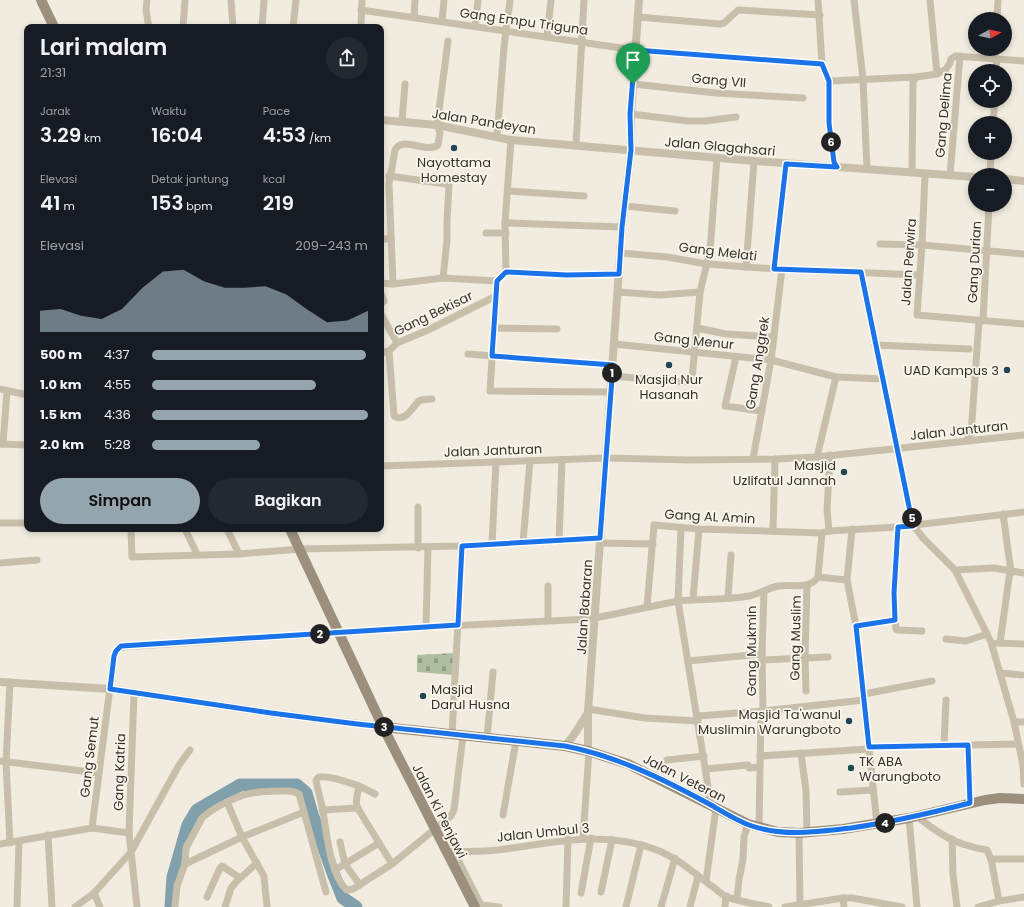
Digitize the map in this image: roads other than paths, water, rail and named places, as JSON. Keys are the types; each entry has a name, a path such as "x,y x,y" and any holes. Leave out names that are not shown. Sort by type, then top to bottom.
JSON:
{"main road":[{"path":"41,0 53,24"},
{"path":"292,532 383,727"},
{"name":"Jalan Veteran","path":"383,727 565,746 589,751 634,767 748,824 778,832 803,833 877,824 970,803 1000,798 1024,799"},
{"name":"Jalan Ki Penjawi","path":"383,727 434,829 450,852 473,904"}],"street":[{"path":"147,0 146,10 148,24"},
{"path":"183,24 185,0"},
{"path":"232,0 233,24"},
{"path":"293,24 296,0"},
{"path":"361,24 362,0"},
{"path":"414,17 415,0"},
{"path":"442,21 444,0"},
{"path":"475,26 478,0"},
{"path":"497,137 510,0"},
{"path":"548,37 551,0"},
{"path":"576,145 584,0"},
{"name":"Jalan Babaran","path":"589,751 588,711 622,227 631,150 630,114 639,0"},
{"path":"818,0 822,64 829,81 829,123 834,162 837,167"},
{"path":"854,0 863,79 867,170"},
{"path":"930,0 937,74"},
{"path":"997,12 998,0"},
{"path":"262,24 264,1"},
{"name":"Gang Empu Triguna","path":"361,10 635,50 822,64"},
{"path":"638,17 720,24 724,23 738,10 820,15"},
{"path":"393,284 389,184 395,150 397,146 407,144 428,148 434,148 438,145 440,133 437,125 448,41"},
{"path":"829,81 916,77 937,74 946,69 952,57 960,56 1024,61"},
{"name":"Gang Delima","path":"950,175 960,56"},
{"path":"995,59 995,64"},
{"path":"912,173 913,82 916,77"},
{"path":"402,121 405,84"},
{"name":"Gang VII","path":"633,84 716,93 803,98"},
{"path":"630,114 688,121 705,121 736,117"},
{"name":"Jalan Pandeyan","path":"384,120 437,125 511,140 631,150"},
{"path":"511,140 505,224 506,272 497,281 490,391 611,392"},
{"name":"Jalan Glagahsari","path":"631,150 786,164 968,176"},
{"path":"612,376 688,382 692,378 700,292 711,239 717,158"},
{"path":"746,267 754,161"},
{"path":"774,269 786,164"},
{"name":"Jalan Perwira","path":"925,174 917,315 1024,324"},
{"path":"390,176 449,185 447,240 443,278"},
{"path":"1012,180 1024,181"},
{"path":"384,184 389,184"},
{"path":"508,191 584,196"},
{"path":"625,206 675,211"},
{"name":"Gang Durian","path":"966,441 971,434 987,251 989,212"},
{"path":"505,224 622,227"},
{"path":"486,233 506,233"},
{"path":"384,239 391,239"},
{"path":"880,244 922,245 1024,254"},
{"name":"Gang Melati","path":"621,253 667,257 707,264 782,270 919,275"},
{"name":"Gang Anggrek","path":"753,459 771,360 782,270"},
{"path":"506,272 567,275 619,274"},
{"path":"861,272 913,526 955,570 991,642 1014,722 1023,765 1024,784"},
{"path":"384,283 393,284 443,278 497,281"},
{"path":"618,292 660,295 700,292"},
{"name":"Gang Bekisar","path":"384,352 389,351 396,343 428,330 496,296"},
{"path":"384,320 396,343"},
{"path":"493,328 557,330"},
{"path":"697,328 726,334 774,337"},
{"name":"Gang Menur","path":"614,344 771,360 836,377 883,379"},
{"path":"875,345 969,349"},
{"path":"389,351 394,416 399,418 408,414 419,402 432,398"},
{"path":"468,354 613,365"},
{"path":"736,357 725,406 762,411"},
{"path":"817,456 836,377"},
{"path":"24,394 4,390 2,444 24,445"},
{"name":"Jalan Janturan","path":"384,466 606,458 690,460 775,459 830,455 1024,435"},
{"path":"339,633 595,618 678,600 748,596 778,586 807,585 818,577 825,532 830,455"},
{"path":"773,531 775,459"},
{"path":"559,541 562,460"},
{"path":"523,542 530,461"},
{"path":"492,544 496,462"},
{"path":"418,507 418,548"},
{"name":"Gang AL Amin","path":"648,607 654,525 699,529 825,532 913,526 1024,512"},
{"path":"1000,643 1011,572 1003,514"},
{"path":"0,523 24,523"},
{"path":"898,527 894,593 896,628 898,630 922,631"},
{"path":"681,528 678,600 706,769 714,807 706,881"},
{"path":"693,599 699,529"},
{"path":"852,529 847,580 856,626 872,790 877,824"},
{"path":"131,532 132,557 239,554 300,549 418,548 559,541 600,541 653,544"},
{"path":"186,532 197,554"},
{"path":"229,532 239,554"},
{"path":"374,794 359,786 330,778 319,777 316,781 327,839 335,870 342,886 348,890 360,885 392,864 448,819 453,812 458,735 458,625 462,546"},
{"path":"426,627 428,547"},
{"path":"728,598 731,555"},
{"path":"0,563 37,560"},
{"path":"955,570 994,568 1024,573"},
{"path":"818,577 847,580"},
{"name":"Gang Muslim","path":"806,691 805,658 807,585"},
{"path":"548,586 548,620"},
{"name":"Gang Mukmin","path":"759,828 764,591"},
{"path":"856,626 895,620"},
{"name":"Gang Semut","path":"92,828 114,656 116,651 121,646 339,633"},
{"path":"946,639 966,641 987,634"},
{"path":"991,642 1024,644"},
{"path":"688,661 762,657 828,657"},
{"path":"487,738 493,672"},
{"path":"1000,673 1022,675"},
{"path":"565,746 588,711 645,718 698,718 864,697 932,681"},
{"path":"0,682 110,689 271,713 383,727"},
{"path":"10,682 3,761 10,843"},
{"name":"Gang Katria","path":"134,693 129,833 137,907"},
{"path":"944,745 946,700"},
{"path":"1014,722 1024,722"},
{"path":"503,815 516,741"},
{"path":"760,756 869,748 1018,744"},
{"path":"968,745 970,803"},
{"path":"75,907 94,893 131,852 179,764 190,750"},
{"path":"583,838 589,751"},
{"path":"800,904 806,791 801,753"},
{"path":"666,760 704,756"},
{"path":"3,761 100,773"},
{"path":"706,769 748,765 748,768 760,767"},
{"path":"359,786 358,796 355,802 392,864"},
{"path":"840,792 872,790"},
{"path":"175,907 177,886 185,864 186,848 199,822 205,814 227,802 241,795 256,791 292,791 299,794 326,892"},
{"path":"227,802 242,837 262,872 265,880 267,907"},
{"path":"322,810 358,808"},
{"path":"185,864 242,837 304,812"},
{"path":"913,817 965,845 987,850 991,859 999,901"},
{"path":"913,817 917,907"},
{"path":"737,899 743,859 744,837 748,824"},
{"path":"0,844 19,842 48,835 92,828 129,833"},
{"path":"48,835 52,907"},
{"name":"Jalan Umbul 3","path":"450,852 495,850 583,838 632,842 657,850 675,858 726,896 769,907"},
{"path":"581,893 591,838"},
{"path":"566,907 568,839"},
{"path":"952,839 953,875 957,907"},
{"path":"601,892 612,840"},
{"path":"17,907 19,842"},
{"path":"340,842 345,864 360,885"},
{"path":"335,870 379,843"},
{"path":"626,907 641,845"},
{"path":"450,852 481,905 499,907"},
{"path":"661,907 675,858"},
{"path":"991,859 1024,859"},
{"path":"225,907 231,888 257,863"},
{"path":"207,897 222,866 240,878"},
{"path":"690,907 698,876"},
{"path":"94,893 100,907"},
{"path":"725,907 726,896"},
{"path":"978,907 999,901 1024,897"},
{"path":"785,907 800,904 814,904 843,898 852,898 899,907"},
{"path":"843,898 844,907"}],"waterway":[{"path":"171,907 173,877 188,825 197,810 240,785 297,785 306,793 312,814 343,898 356,907"}],"place":[{"name":"Nayottama Homestay","path":"454,148"},
{"name":"Masjid Nur Hasanah","path":"669,365"},
{"name":"UAD Kampus 3","path":"1007,370"},
{"name":"Masjid Uzlifatul Jannah","path":"844,472"},
{"name":"Masjid Darul Husna","path":"423,696"},
{"name":"Masjid Ta'wanul Muslimin Warungboto","path":"849,721"},
{"name":"TK ABA Warungboto","path":"851,768"}]}
